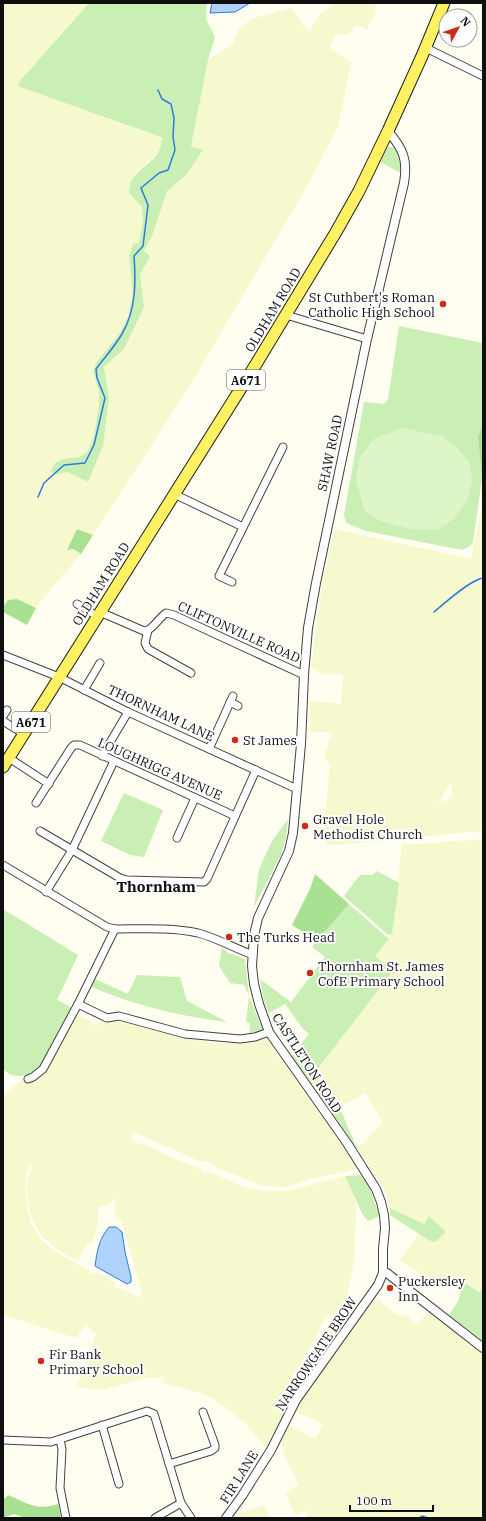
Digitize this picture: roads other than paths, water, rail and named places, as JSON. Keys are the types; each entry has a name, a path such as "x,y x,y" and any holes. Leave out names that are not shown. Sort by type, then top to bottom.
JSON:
{"main road":[{"name":"OLDHAM ROAD","path":"59,677 286,315 360,191 426,48 444,3"},
{"name":"A671","path":"6,762 59,677"}],"street":[{"path":"426,48 483,76"},
{"name":"SHAW ROAD","path":"297,789 308,628 316,583 368,338 406,172 404,155 398,143 388,131"},
{"path":"286,315 368,338"},
{"path":"232,582 219,576 283,447"},
{"path":"174,494 243,527"},
{"path":"77,604 98,614 144,631 148,630 145,643 148,649 191,673"},
{"name":"CLIFTONVILLE ROAD","path":"148,630 152,628 159,617 166,613 174,615 304,674"},
{"name":"THORNHAM LANE","path":"3,655 59,677 128,712 297,789"},
{"path":"84,690 100,663"},
{"path":"209,749 231,699 238,706"},
{"path":"102,756 128,712"},
{"path":"3,721 24,734"},
{"name":"LOUGHRIGG AVENUE","path":"49,784 71,748 74,745 80,745 236,816"},
{"path":"46,892 72,850 114,761"},
{"path":"6,762 49,784 36,803"},
{"path":"40,831 120,878 127,880 204,882 207,879 256,770"},
{"name":"CASTLETON ROAD","path":"297,789 293,833 289,851 260,912 254,935 252,955 254,984 258,1004 269,1032 325,1114 347,1143 376,1189 384,1215 383,1273"},
{"path":"177,838 195,798"},
{"path":"3,865 107,927 115,929 173,930 197,933 213,938 252,955"},
{"path":"28,1079 43,1069 78,1004 115,929"},
{"path":"78,1004 107,1018 119,1016 185,1034 215,1038 240,1039 255,1037 269,1032"},
{"path":"383,1273 387,1273 483,1348"},
{"name":"NARROWGATE BROW","path":"270,1450 296,1400 378,1285 383,1273"},
{"path":"3,1440 51,1442 147,1411 154,1414 181,1503 191,1518"},
{"path":"169,1464 211,1451 215,1448 203,1412"},
{"path":"102,1425 119,1484"},
{"path":"60,1440 62,1449 60,1488 66,1518"},
{"name":"FIR LANE","path":"226,1518 242,1496 270,1450"},
{"path":"155,1518 181,1503"}],"water":[{"path":"212,3 250,3 235,12 210,13"},
{"path":"109,1227 116,1227 122,1232 131,1277 131,1282 127,1284 95,1266 99,1245"}],"waterway":[{"path":"38,497 44,483 64,465 85,463 94,445 105,398 97,378 96,369 113,347 127,325 134,296 134,256 143,246 148,205 141,188 159,173 168,170 175,150 173,137 174,118 171,104 162,99 158,90"},
{"path":"434,612 465,587 483,578"},
{"path":"419,1518 422,1516 428,1518"}],"place":[{"name":"St Cuthbert's Roman Catholic High School","path":"443,304"},
{"name":"St James","path":"235,740"},
{"name":"Gravel Hole Methodist Church","path":"305,826"},
{"name":"The Turks Head","path":"229,937"},
{"name":"Thornham St. James CofE Primary School","path":"310,973"},
{"name":"Puckersley Inn","path":"390,1288"},
{"name":"Fir Bank Primary School","path":"41,1361"}],"district":[{"name":"Thornham","path":"156,886"}]}
